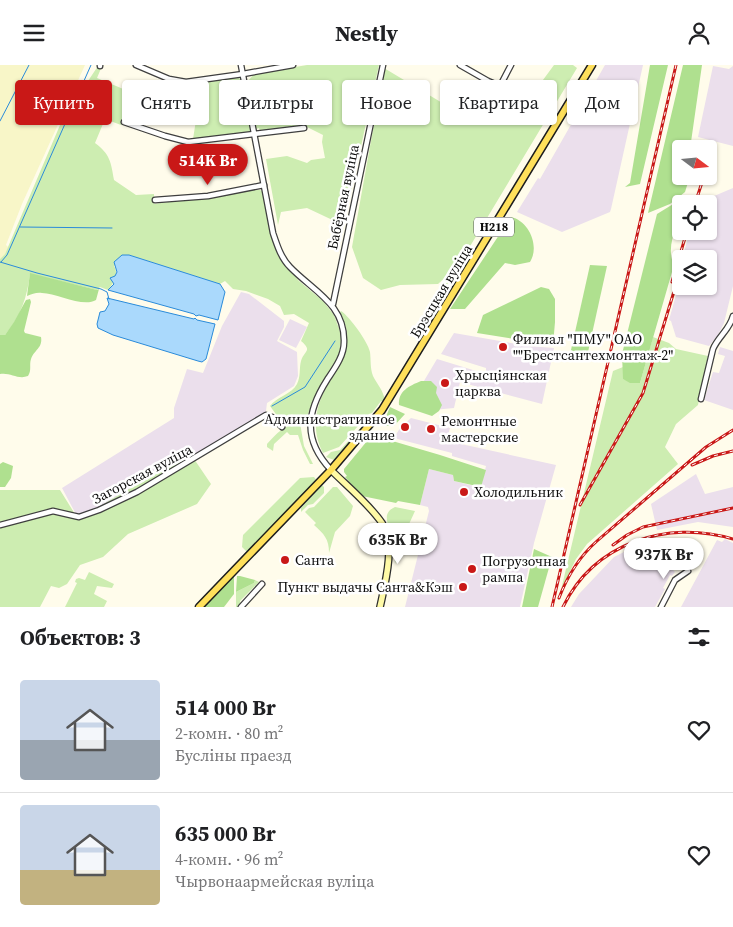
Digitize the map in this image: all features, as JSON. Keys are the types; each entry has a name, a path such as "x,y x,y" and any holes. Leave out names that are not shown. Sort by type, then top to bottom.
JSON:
{"main road":[{"name":"Брэсцкая вуліца","path":"199,607 331,470 385,406 588,67"}],"street":[{"path":"136,65 169,79 179,81 243,74 293,65"},
{"path":"242,65 273,233 283,258 290,267 333,304 339,315 343,330 342,354 316,402 310,425 314,447 322,460 383,524 389,551 380,607"},
{"name":"Бабёрная вуліца","path":"333,304 382,65"},
{"path":"460,65 500,86 511,65"},
{"path":"135,125 188,141 304,127"},
{"path":"155,200 208,196 264,185"},
{"path":"701,399 713,349 732,322 733,316"},
{"name":"Загорская вуліца","path":"0,525 53,511 79,517 88,514 137,492 266,415 272,417 282,427"},
{"path":"661,607 675,580 688,571"},
{"path":"241,607 262,584"}],"shaded area":[{"path":"0,65 85,65 78,80 15,80 15,125 58,125 22,204 6,245 8,247 5,254 0,259"},
{"path":"605,65 643,65 638,88 638,80 596,80"},
{"path":"713,66 729,69 733,66 733,146 718,142 718,140 698,137"},
{"path":"571,125 630,125 610,212 562,232 517,212 538,178 540,179"},
{"path":"733,188 733,286 724,323 718,335 709,346 676,337 669,320 676,295 717,295 717,250 685,250 687,240 717,240 716,195"},
{"path":"241,292 249,294 284,321 284,327 277,341 297,352 298,376 294,386 267,403 265,419 78,518 62,488 174,418 174,408 187,369 203,373 222,326"},
{"path":"290,319 307,327 296,348 279,340"},
{"path":"454,333 528,346 554,348 542,404 460,382 454,408 433,410 412,401 437,359 486,374 486,368 441,354"},
{"path":"720,347 733,351 733,410 704,400 713,372 719,373 725,356 718,354"},
{"path":"411,418 450,428 447,439 461,444 556,465 534,543 520,607 405,607 429,511 428,507 420,505 429,469 453,475 454,481 474,486 474,488 522,499 523,496 516,494 515,496 481,487 486,466 452,456 452,453 394,438 400,428"},
{"path":"696,474 705,494 733,487 733,527 698,522 657,530 651,504"},
{"path":"725,539 733,543 733,607 681,607 717,540 722,542"},
{"path":"634,547 680,551 681,555 673,570 675,572 672,576 670,575 655,607 571,607 579,594 614,557"}],"green space":[{"path":"307,65 379,65 376,80 342,80 342,125 366,125 344,223 341,224 307,208 281,212 278,225 266,159 287,156 307,163 311,160 325,158 322,142 323,135 305,126 260,132 259,128 256,129 255,125 332,125 332,80 249,80 254,74"},
{"path":"554,65 573,65 577,68 570,80 567,80 567,85 557,101 557,80 543,80"},
{"path":"650,65 668,65 640,184 625,187 630,183"},
{"path":"683,65 702,65 691,140 672,140 672,185 687,185 685,192 681,195 672,195 672,202 670,204 648,213"},
{"path":"98,66 102,66 97,78 102,80 89,80"},
{"path":"384,68 404,80 382,80"},
{"path":"238,77 241,80 219,80 219,125 250,125 251,132 218,138 193,139 195,125 209,125 209,81"},
{"path":"112,84 122,88 121,125 112,122"},
{"path":"430,96 440,102 440,125 543,125 427,318 451,272 438,284 400,285 381,290 363,278 352,247 374,125 430,125"},
{"path":"60,125 102,125 95,143 104,151 109,159 114,180 136,195 154,194 154,204 253,190 263,192 271,236 281,259 299,281 323,301 334,315 341,334 339,356 314,398 306,419 285,422 270,406 297,384 301,361 307,351 305,344 301,341 309,323 294,314 284,315 280,306 268,299 246,291 233,289 225,281 220,284 129,255 114,266 115,278 108,290 100,287 97,290 30,274 27,291 19,313 5,335 0,335 0,259 5,254"},
{"path":"672,205 672,272 640,383 630,383 623,379 622,354 657,214"},
{"path":"511,217 523,223 531,235 534,249 530,262 515,265 505,263 465,309 450,309"},
{"path":"590,265 607,266 588,352 581,360 571,350"},
{"path":"30,273 99,289 96,300 84,302 40,293 27,296"},
{"path":"541,287 549,289 555,299 553,345 477,333 483,315"},
{"path":"30,299 31,302 24,331 25,333 41,337 41,341 40,346 31,359 29,374 28,376 21,377 0,374 0,335 5,335 26,300"},
{"path":"341,311 354,324 366,342 370,352 373,376 385,400 381,401 339,447 323,453 317,435 316,418 320,401 341,362 347,345 347,331"},
{"path":"653,337 669,343 676,349 708,356 698,405 676,424 665,447 678,464 587,544 576,559 561,590 613,371 623,367 623,379 640,383"},
{"path":"421,381 431,381 437,387 436,393 442,405 439,411 432,416 399,405 402,393"},
{"path":"390,407 405,414 394,426 382,426"},
{"path":"366,422 334,460 326,457 331,452 340,450"},
{"path":"300,423 304,446 313,464 310,464 298,435 290,435 287,432 274,444 273,451 267,447 267,444 274,436 282,430 290,425"},
{"path":"372,435 486,470 481,487 454,481 453,475 429,469 420,505 398,501 396,503 362,496 345,477 347,476 344,469"},
{"path":"190,453 211,484 197,504 128,534 103,557 80,565 67,584 59,588 51,586 40,607 0,607 0,490 60,490 78,519"},
{"path":"3,462 13,466 11,478 5,487 0,487 0,464"},
{"path":"314,477 317,481 248,553 242,547 243,535 300,478"},
{"path":"322,485 324,493 301,512 301,508"},
{"path":"333,487 337,487 353,506 350,516 335,532 329,553 325,537 314,525 316,523 305,512 309,508 314,507"},
{"path":"395,507 415,511 399,546 395,564 394,542 387,517 390,510"},
{"path":"534,549 552,557 538,607 522,607"},
{"path":"89,572 114,584 112,588 97,586 94,594 107,601 104,607 65,607 77,583 75,582 76,579 85,580"},
{"path":"234,575 234,594 224,607 202,607"},
{"path":"237,576 255,580 254,583 236,592"},
{"path":"255,580 259,582 240,601 241,604 236,607 236,592 254,583"}],"water":[{"path":"122,255 129,255 220,284 225,292 218,320 199,315 196,316 108,290 114,284 110,278 115,276 117,272 114,262"},
{"path":"107,298 215,324 206,359 202,362 198,361 113,335 98,328 100,312 105,311 109,304"}],"waterway":[{"path":"0,121 29,65"},
{"path":"1,262 7,255 91,65"},
{"path":"20,227 112,228"},
{"path":"0,262 101,289 107,292 109,299"},
{"path":"272,406 305,387 335,341"}],"railway":[{"path":"552,607 676,65"},
{"path":"698,195 701,185"},
{"path":"681,250 684,240"},
{"path":"580,505 643,393 673,295"},
{"path":"559,598 575,567 597,541 706,447 733,430"},
{"path":"692,465 713,456 733,451"},
{"path":"613,545 643,527 733,508"},
{"path":"563,607 576,585 593,567 613,552 635,541 658,535 683,532 733,539"}],"place":[{"name":"Филиал \"ПМУ\" ОАО \"\"Брестсантехмонтаж-2\"","path":"503,347"},
{"name":"Хрысціянская царква","path":"445,383"},
{"name":"Административное здание","path":"405,427"},
{"name":"Ремонтные мастерские","path":"431,429"},
{"name":"Холодильник","path":"464,492"},
{"name":"Санта","path":"285,560"},
{"name":"Погрузочная рампа","path":"472,569"},
{"name":"Пункт выдачы Санта&Кэш","path":"463,587"}]}
